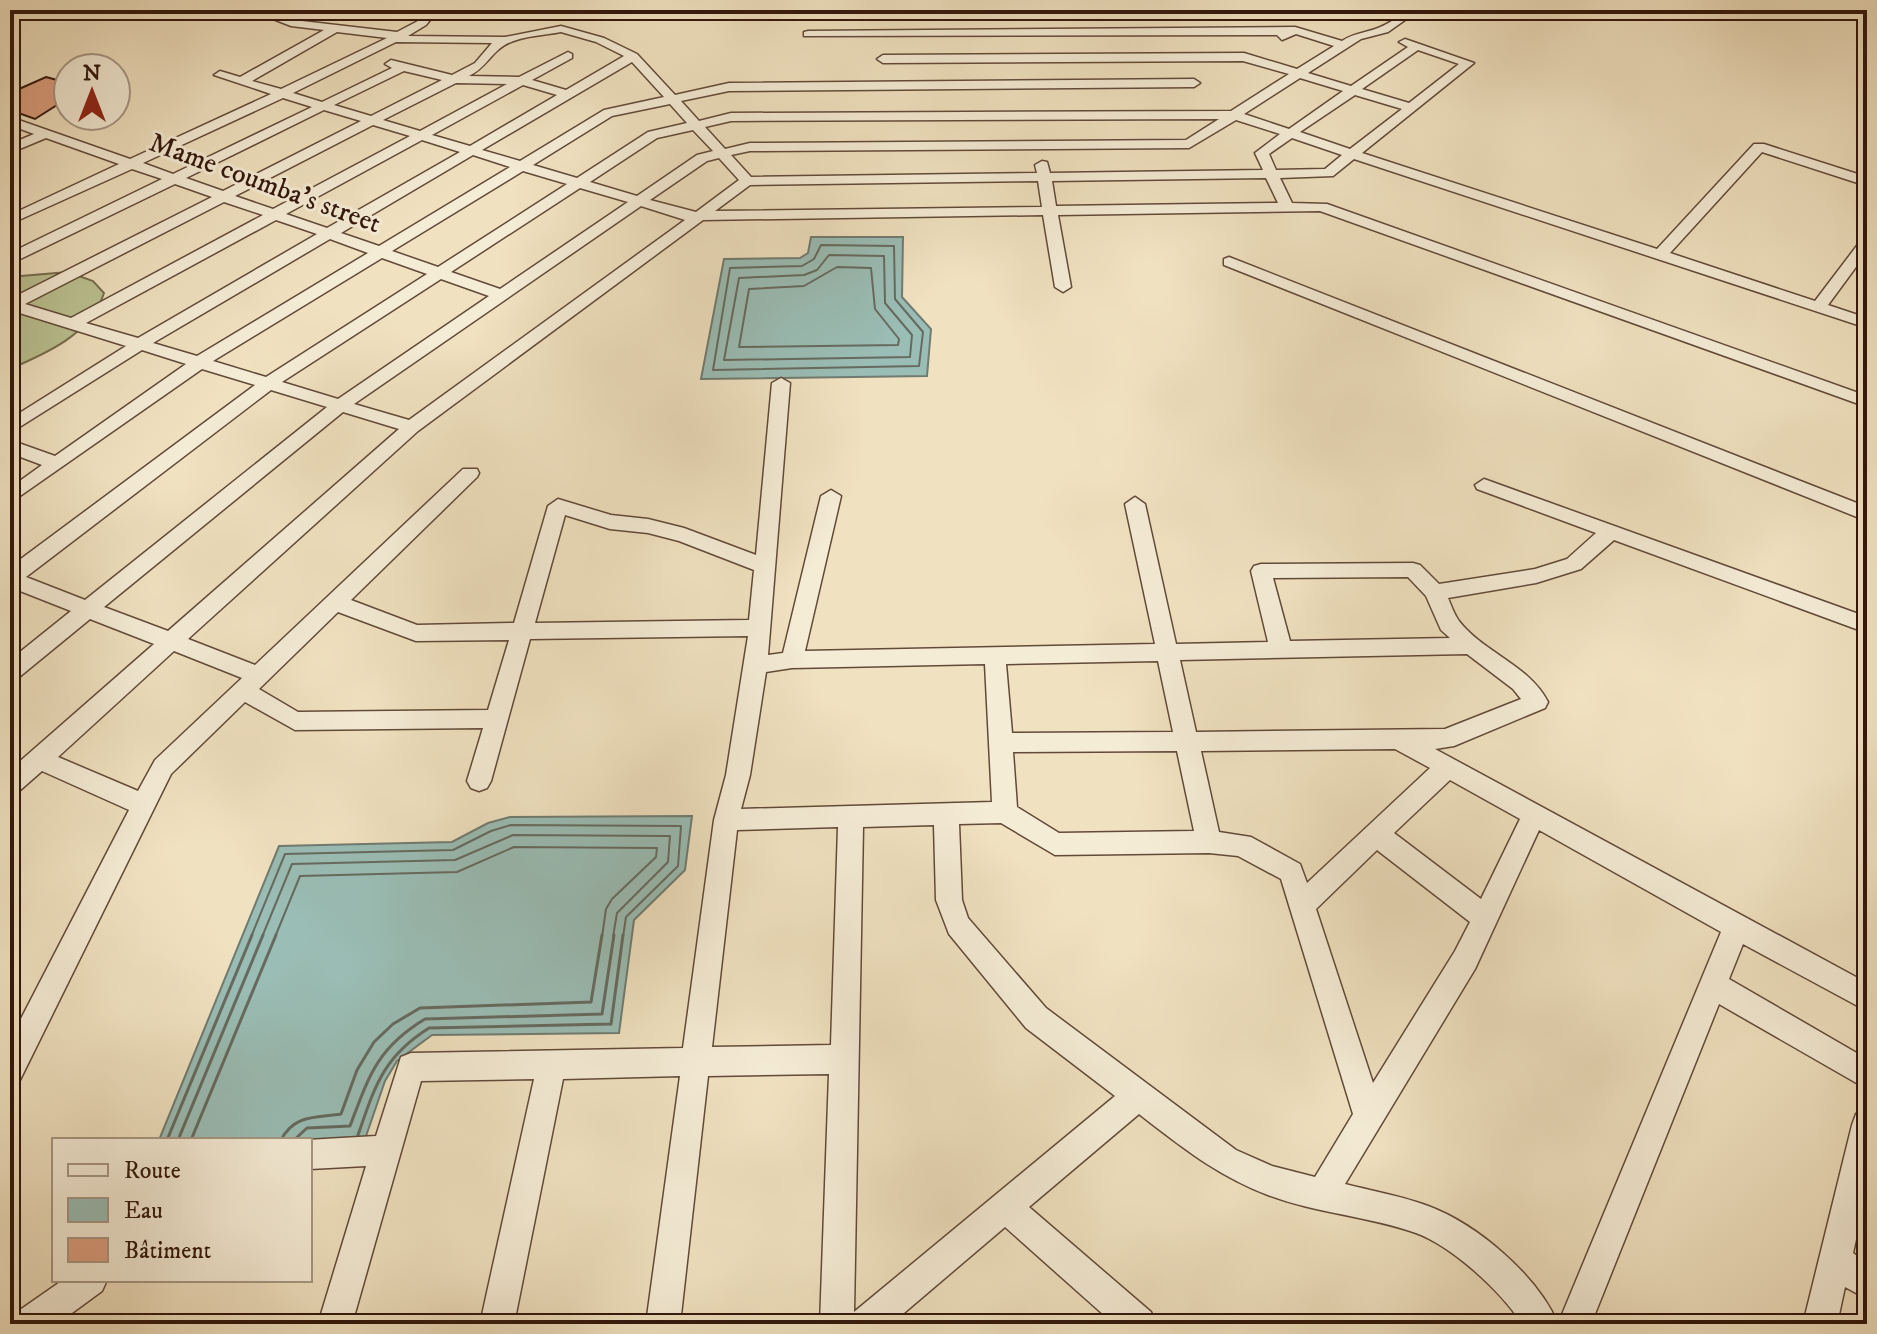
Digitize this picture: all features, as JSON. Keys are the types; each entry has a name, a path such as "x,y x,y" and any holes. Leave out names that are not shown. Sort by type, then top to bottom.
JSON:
{"street":[{"path":"274,10 272,15 291,23 396,38 505,40 561,29 600,40 633,56 747,181"},
{"path":"10,220 343,66 425,21 433,10"},
{"path":"984,10 1013,15 1072,10"},
{"path":"1168,10 1289,10 1294,31"},
{"path":"10,672 340,405 702,158 750,147 1189,144 1357,36 1384,30 1414,10"},
{"path":"242,81 336,28"},
{"path":"10,785 412,427 747,181 1328,173 1468,63 1415,47 1384,30"},
{"path":"1219,70 1294,31"},
{"path":"808,34 1294,31 1343,45"},
{"path":"1020,33 1063,287"},
{"path":"10,305 453,79 482,63 494,47 505,40"},
{"path":"1287,208 1262,153 1415,47"},
{"path":"883,59 1256,51 1299,73 1412,108"},
{"path":"72,324 568,56"},
{"path":"10,427 140,344 633,56"},
{"path":"343,66 371,62 405,66 453,79 520,81 567,94"},
{"path":"10,259 405,66"},
{"path":"220,75 688,216 1322,207 1867,402"},
{"path":"1168,96 1207,76"},
{"path":"10,497 200,362 608,113 729,87 1194,83"},
{"path":"1134,84 1143,113"},
{"path":"1143,113 1155,103"},
{"path":"10,578 270,382 653,135 731,117 1234,115 1867,323"},
{"name":"Mame coumba's street","path":"10,121 502,295"},
{"path":"10,149 46,133"},
{"path":"1660,255 1759,147 1867,182"},
{"path":"1819,306 1867,242"},
{"path":"1229,262 1867,514"},
{"path":"10,305 412,427"},
{"path":"663,1324 726,820 738,775 756,665 781,383"},
{"path":"10,446 57,464"},
{"path":"10,1070 163,767 470,473"},
{"path":"1484,485 1867,625"},
{"path":"792,660 831,496"},
{"path":"1135,504 1209,842"},
{"path":"479,781 558,506 610,522 648,526 684,535 763,566"},
{"path":"1435,592 1536,576 1574,564 1611,531"},
{"path":"1000,743 1446,739 1537,702 1521,683 1471,646 1449,624 1435,592 1413,570 1261,571 1281,650"},
{"path":"10,578 171,641 251,683 295,721 497,719"},
{"path":"335,602 416,633 757,628"},
{"path":"756,665 792,660 1471,646"},
{"path":"995,656 1005,812"},
{"path":"1397,740 1867,998"},
{"path":"39,759 144,805"},
{"path":"1302,905 1447,767"},
{"path":"726,820 1005,812 1055,844 1209,842 1242,845 1291,872 1369,1117"},
{"path":"946,813 949,900 958,925 1036,1018 1225,1161 1271,1181 1425,1220 1482,1256 1523,1296 1541,1324"},
{"path":"1322,1193 1465,960 1534,815"},
{"path":"837,1324 851,816"},
{"path":"1376,834 1485,918"},
{"path":"1574,1324 1737,926"},
{"path":"1713,985 1867,1075"},
{"path":"335,1324 411,1067 845,1059"},
{"path":"497,1324 552,1064"},
{"path":"865,1324 1139,1095"},
{"path":"1820,1324 1866,1132"},
{"path":"312,1154 387,1150"},
{"path":"1005,1206 1139,1324"},
{"path":"1835,1260 1867,1283"},
{"path":"29,1324 88,1282"}],"green space":[{"path":"68,272 93,281 104,293 98,307 89,320 66,340 10,369 10,280 21,276"}],"water":[{"path":"811,237 903,237 902,297 931,329 927,376 701,379 724,259 800,258 808,253"},
{"path":"692,816 685,870 634,920 619,1033 432,1035 397,1061 385,1081 363,1145 312,1138 160,1138 279,846 452,842 488,823 510,817"}],"building":[{"path":"46,77 52,79 52,108 35,119 10,110 10,93"}]}
